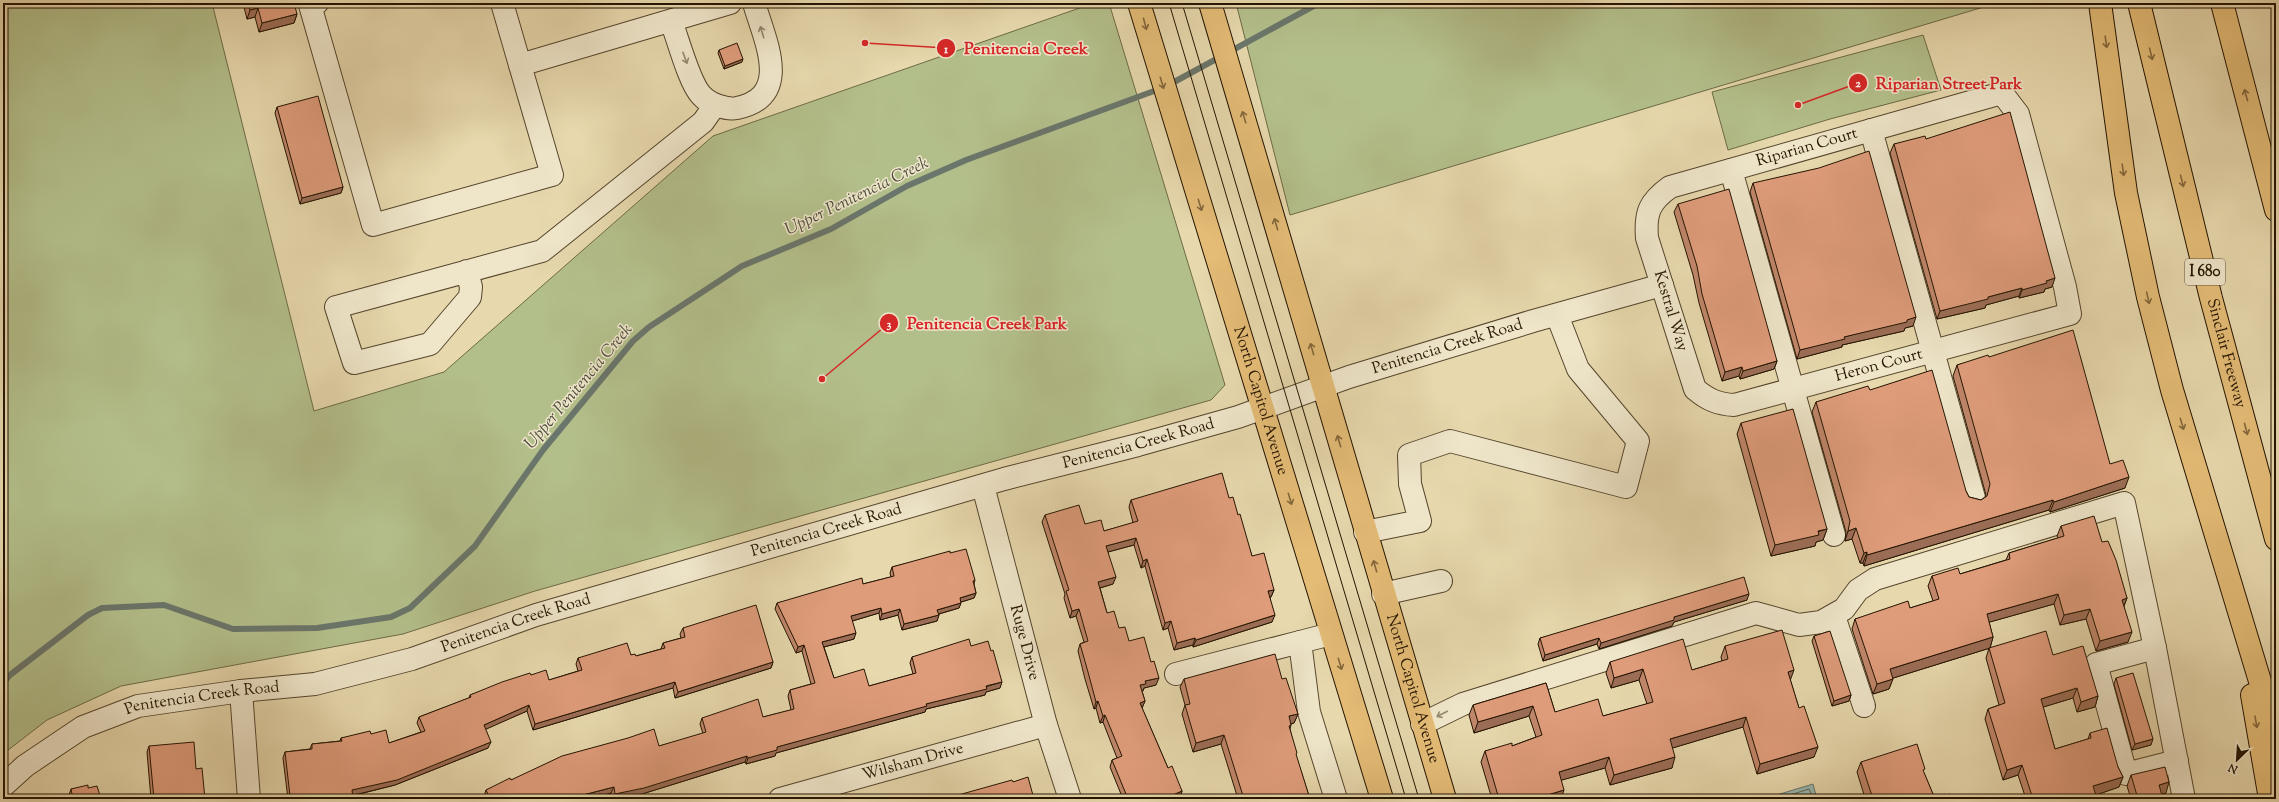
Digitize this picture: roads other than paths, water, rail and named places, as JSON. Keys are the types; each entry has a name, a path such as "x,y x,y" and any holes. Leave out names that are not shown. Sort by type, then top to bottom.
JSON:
{"main road":[{"name":"North Capitol Avenue","path":"1139,3 1382,799"},
{"name":"North Capitol Avenue","path":"1210,3 1383,594 1445,799"},
{"path":"2100,3 2126,193 2148,296 2172,390 2276,734"},
{"name":"Sinclair Freeway","path":"2139,3 2211,298 2276,539"},
{"path":"2222,3 2276,210"},
{"path":"2235,601 2270,799"}],"street":[{"path":"317,3 310,5 373,225 552,175 502,3"},
{"path":"520,65 730,3"},
{"path":"671,21 694,83 701,95 715,105 730,109 746,106 758,97 772,76 772,62 754,3"},
{"name":"Riparian Court","path":"1647,238 1646,219 1650,206 1659,195 1670,187 2002,93 2018,114 2065,287 2070,314"},
{"path":"467,271 472,287 470,297 430,344 354,363 336,307 467,271 542,251 703,122 715,105"},
{"path":"1871,130 1974,498"},
{"path":"1731,170 1834,535"},
{"name":"Kestral Way","path":"1647,238 1693,385"},
{"name":"Penitencia Creek Road","path":"3,786 25,766 83,727 138,706 241,691 316,684 412,659 536,615 983,486 1138,445 1263,408 1323,386 1557,315 1662,285"},
{"name":"Heron Court","path":"1693,385 1706,399 1720,404 1734,405 2070,314"},
{"path":"1365,532 1420,522 1410,484 1409,455 1450,441 1626,487 1638,441 1578,369 1557,315"},
{"name":"Ruge Drive","path":"983,486 1046,725 1070,799"},
{"path":"1422,724 1463,704 1756,613 1799,624 1821,622 1844,609 1858,590 1875,579 2124,503 2155,648 2184,799"},
{"path":"1383,594 1441,581"},
{"path":"1834,616 1864,706"},
{"path":"1176,674 1331,634"},
{"path":"1300,642 1309,712 1336,799"},
{"path":"2155,648 2096,664 2126,774 2177,761"},
{"path":"241,691 250,799"},
{"name":"Wilsham Drive","path":"780,799 1046,725"}],"water":[{"path":"1813,784 1817,799 1770,799 1770,797"}],"waterway":[{"name":"Upper Penitencia Creek","path":"3,683 10,675 88,615 102,608 164,605 233,629 317,628 391,617 410,608 475,546 543,450 633,341 649,327 742,266 831,229 907,186 966,160 1165,87 1319,3"}],"tram line":[{"path":"1169,3 1406,799"},
{"path":"1182,3 1419,799"}],"place":[{"name":"Penitencia Creek","path":"865,43"},
{"name":"Riparian Street Park","path":"1798,105"},
{"name":"Penitencia Creek Park","path":"822,379"}]}
